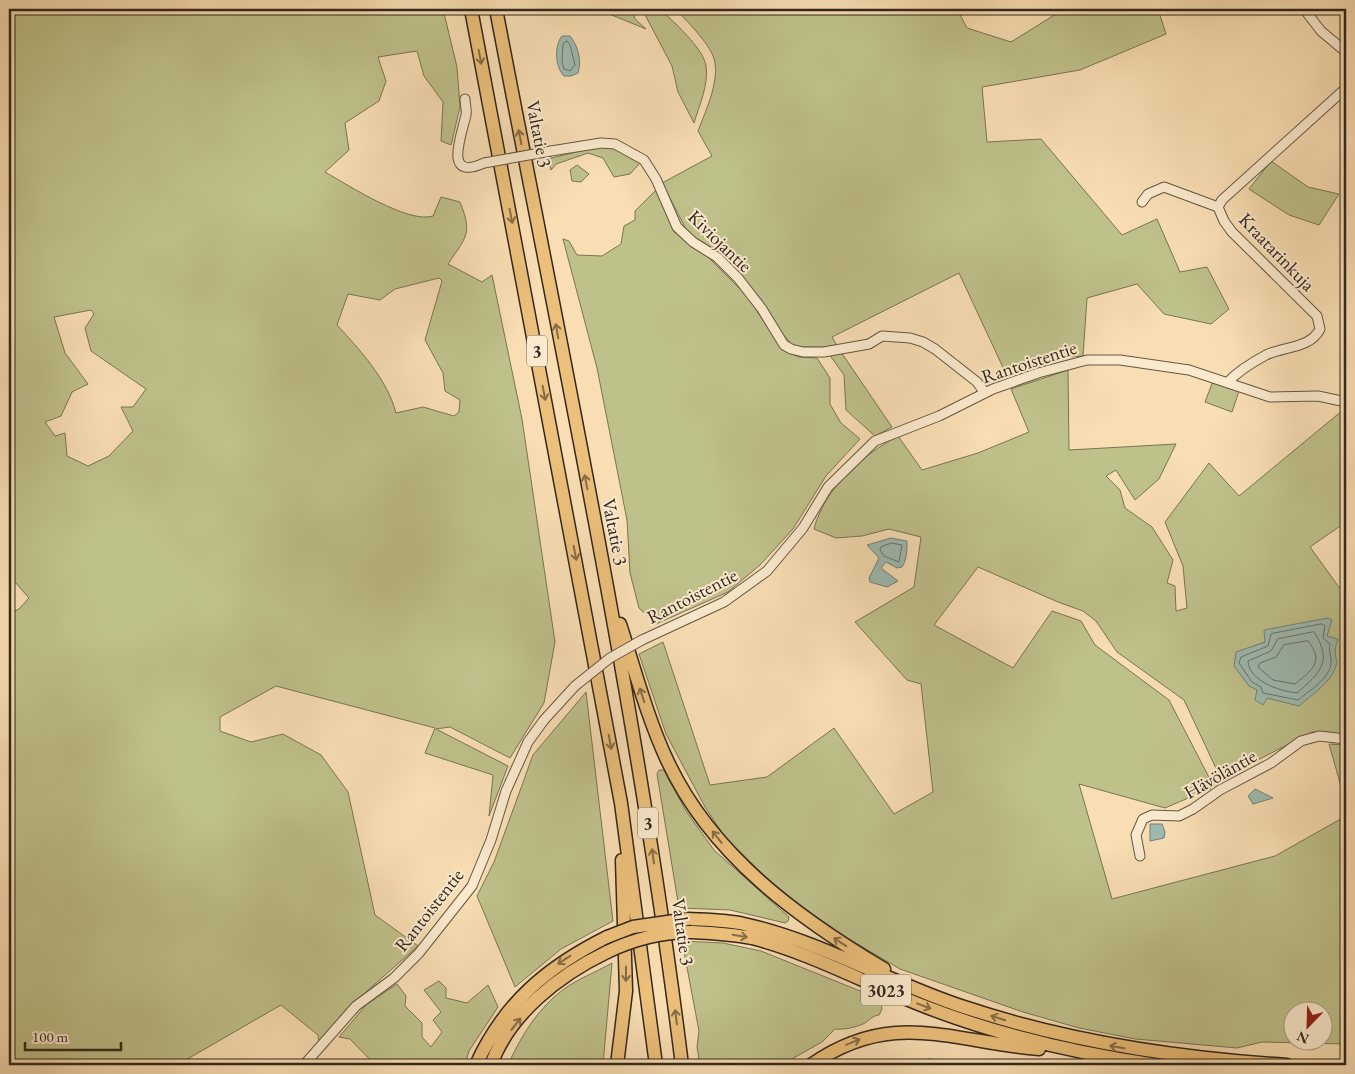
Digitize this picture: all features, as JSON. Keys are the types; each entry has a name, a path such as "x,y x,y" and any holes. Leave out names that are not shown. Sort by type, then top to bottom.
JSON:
{"highway":[{"name":"3","path":"471,9 620,803 646,979 656,1065"},
{"name":"Valtatie 3","path":"496,9 606,582 652,844 682,1065"},
{"path":"606,582 653,726 667,761 684,792 720,842 762,884 792,909 845,946 927,994"},
{"path":"618,1065 626,991 620,803"},
{"name":"3023","path":"476,1065 505,1015 527,989 560,963 607,937 633,927 688,919 743,924 767,930 805,943 927,994 1007,1021 1107,1045 1165,1054 1287,1065"},
{"name":"3023","path":"490,1065 499,1046 534,1003 554,983 589,960 607,952 660,934 691,932 730,934 766,942 974,1024 1080,1053 1156,1065"},
{"path":"811,1065 832,1051 862,1039 899,1032 927,1032 1027,1048 1080,1053"}],"street":[{"path":"1304,9 1321,31 1346,52"},
{"name":"Kraatarinkuja","path":"1218,207 1222,200 1346,88"},
{"name":"Kiviojantie","path":"465,99 466,112 456,151 461,163 468,167 606,143 615,144 644,160 656,179 677,227 693,242 717,257 738,278 762,309 784,345 803,352 824,352 868,344 882,336 910,338 923,342 935,349 977,382 984,393"},
{"name":"Kraatarinkuja","path":"1142,202 1148,194 1164,187 1218,207 1224,221 1232,232 1316,316 1320,329 1309,342 1268,354 1235,375 1228,382"},
{"name":"Rantoistentie","path":"304,1065 356,1006 394,978 419,953 472,886 491,840 506,791 528,742 544,720 575,686 610,658 642,640 724,602 767,571 803,528 828,488 874,441 939,416 984,393 1038,373 1078,362 1098,359 1154,364 1189,370 1270,397 1318,396 1346,402"},
{"name":"Hävöläntie","path":"1140,856 1136,834 1143,819 1152,815 1179,816 1193,809 1220,790 1271,764 1301,741 1319,736 1346,739"}],"green space":[{"path":"9,9 443,9 457,67 460,107 451,145 441,141 443,102 424,76 417,51 378,57 386,81 379,101 345,123 349,150 325,172 378,202 422,217 433,216 441,197 460,202 466,221 466,235 448,264 482,282 492,275 522,419 555,642 544,703 510,758 450,727 436,729 508,766 489,816 493,775 425,753 435,728 276,686 220,717 220,731 251,742 283,734 321,755 348,792 375,915 418,946 349,1007 319,1045 318,1035 281,1005 177,1065 9,1065 9,614 19,609 29,598 9,575","holes":["439,278 442,281 425,340 443,373 445,391 460,400 459,412 454,416 423,407 396,413 386,388 372,366 337,325 348,294 380,300 395,289","91,310 94,314 85,328 91,351 146,389 133,407 121,407 133,431 109,456 88,466 67,456 65,433 55,436 45,422 61,416 72,392 88,384 65,353 54,317"]},
{"path":"597,9 632,9 635,19 646,29"},
{"path":"642,9 660,9 687,36 704,59 707,73 706,80 694,123 678,92 672,66"},
{"path":"676,9 957,9 967,28 1011,42 1064,9 1158,9 1166,34 1080,70 982,87 987,142 1041,139 1122,235 1157,219 1180,272 1207,267 1229,309 1211,324 1164,314 1137,284 1087,298 1083,356 1068,357 1007,376 959,273 832,337 838,347 794,347 707,247 687,231 662,183 712,156 698,131 713,89 715,63 710,49 705,42"},
{"path":"595,147 613,148 641,162 630,174 614,177 603,158 588,153 556,164 551,170 548,159"},
{"path":"1271,161 1308,187 1339,194 1319,225 1289,215 1249,189"},
{"path":"577,165 589,174 581,182 572,181 570,170"},
{"path":"657,189 674,232 707,256 748,297 782,350 799,357 817,358 830,378 830,404 841,423 860,439 826,476 793,529 760,565 728,592 656,624 639,608 630,573 627,520 597,368 563,239 569,241 577,255 602,256 621,244 624,226 635,220 635,211"},
{"path":"841,352 892,427 875,436 846,410 844,375 829,354"},
{"path":"1068,370 1069,450 1176,444 1159,479 1135,500 1116,470 1106,476 1120,490 1125,508 1152,527 1173,560 1167,583 1175,586 1176,611 1187,608 1183,566 1165,522 1209,463 1239,496 1343,410 1346,411 1346,522 1310,547 1346,597 1346,734 1312,732 1221,779 1184,700 1117,652 1096,621 1083,611 978,567 934,625 1013,668 1052,611 1081,621 1095,645 1169,700 1214,787 1165,808 1079,784 1112,899 1275,856 1346,816 1346,1044 1332,1044 1332,1002 1282,1002 1282,1042 1262,1042 1237,1048 1135,1039 1079,1028 1023,1012 900,969 842,935 783,894 725,837 705,807 666,734 639,654 663,642 710,785 767,777 834,728 894,814 933,792 921,684 907,680 855,622 914,587 921,537 889,529 862,536 836,538 814,529 826,500 835,487 858,463 898,436 922,470 978,453 1029,432 1011,389","holes":["1265,642 1273,699 1265,696 1244,679 1240,666 1242,651"]},
{"path":"1213,381 1239,391 1232,412 1205,402"},
{"path":"586,692 613,921 561,949 515,987 477,896 494,862 533,755"},
{"path":"1329,744 1346,745 1346,804"},
{"path":"659,770 664,770 686,811 714,850 789,917 788,921 785,923 730,910 679,908 657,774"},
{"path":"682,941 723,943 761,951 880,999 882,1009 879,1015 865,1023 846,1029 835,1029 822,1042 790,1060 786,1065 700,1065 697,1047 699,1031"},
{"path":"612,963 603,1065 508,1065 531,1023 546,1005 569,985"},
{"path":"439,981 446,988 446,998 467,1003 488,985 498,1007 469,1051 465,1065 375,1065 350,1039 339,1037 367,1004 397,984 406,996 405,1006 422,1023 422,1037 431,1047 442,1032 433,1020 441,1012 424,990"},
{"path":"930,1059 976,1065 887,1065"}],"water":[{"path":"562,36 570,36 578,53 580,63 578,73 571,76 564,76 557,62 558,45"},
{"path":"891,538 907,541 907,551 902,567 897,568 886,562 881,568 898,581 887,587 870,582 869,578 879,558 867,545"},
{"path":"1328,618 1332,620 1327,636 1338,639 1335,649 1336,666 1330,678 1299,706 1267,698 1263,705 1255,700 1257,690 1249,686 1234,666 1236,652 1265,642 1264,630"},
{"path":"1255,789 1273,798 1253,804 1248,796"},
{"path":"1150,824 1162,824 1165,832 1164,838 1150,841"}]}
